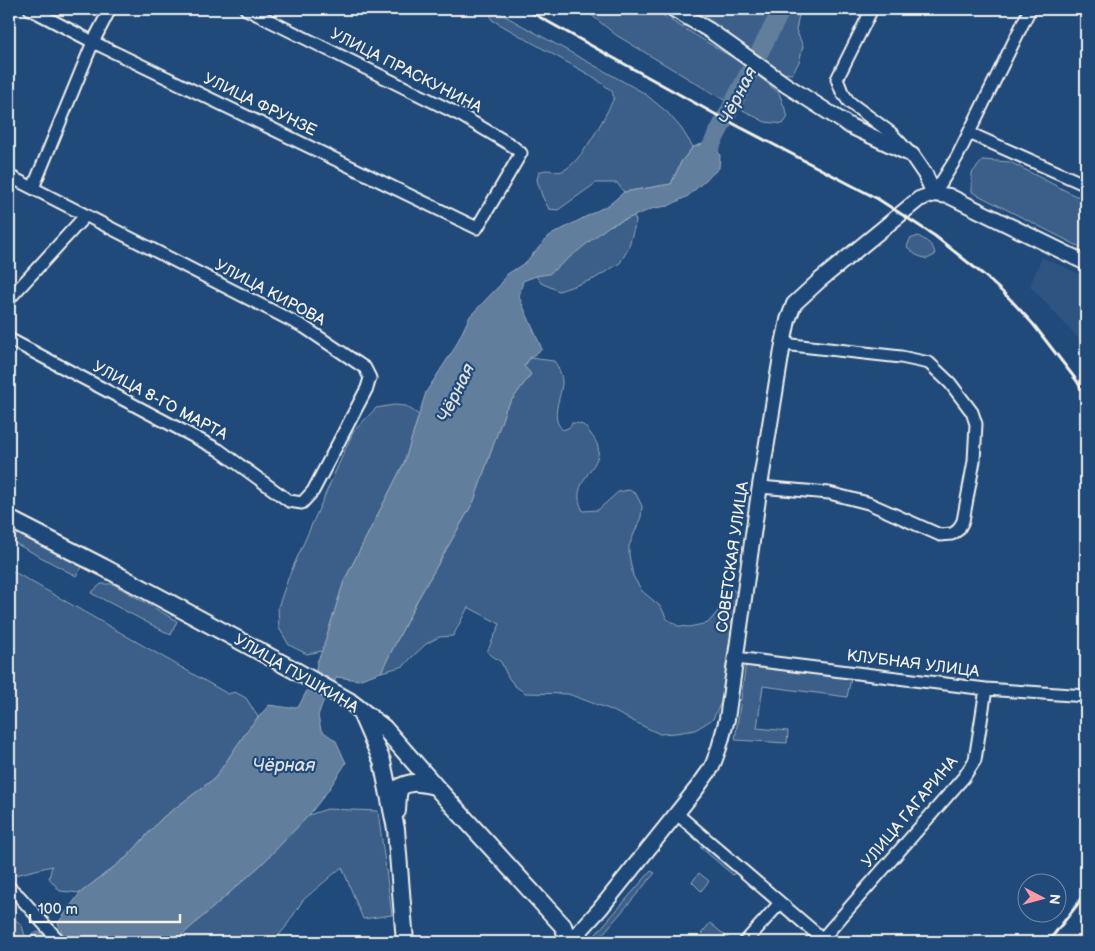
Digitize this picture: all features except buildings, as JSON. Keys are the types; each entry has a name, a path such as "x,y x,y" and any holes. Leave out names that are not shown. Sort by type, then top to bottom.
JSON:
{"main road":[{"name":"УЛИЦА ПУШКИНА","path":"9,519 296,671 355,706 384,728 563,926 570,942"},
{"path":"355,706 382,761 396,829 405,942"},
{"path":"396,829 400,787 408,783 417,782 435,786"}],"street":[{"name":"УЛИЦА ФРУНЗЕ","path":"30,9 93,42 477,228"},
{"path":"33,188 93,42 110,9"},
{"name":"УЛИЦА ПРАСКУНИНА","path":"246,9 462,116 521,153 477,228"},
{"path":"673,9 709,30 786,85 850,126 912,155"},
{"path":"872,9 837,79 842,92 850,102 891,132 912,155 925,174 934,194"},
{"path":"934,194 970,133 1030,9"},
{"path":"970,133 1086,185"},
{"name":"УЛИЦА КИРОВА","path":"9,176 304,328 364,368 370,378 367,388 313,491 302,503 289,501"},
{"path":"934,194 949,196 1086,263"},
{"name":"СОВЕТСКАЯ УЛИЦА","path":"570,942 600,909 698,788 712,767 719,748 727,719 760,486 783,344 794,304 820,280 913,204 934,194"},
{"path":"9,299 86,215"},
{"name":"УЛИЦА 8-ГО МАРТА","path":"9,339 219,450 289,501"},
{"path":"760,486 829,493 868,503 940,535 952,534 958,530 963,521 974,461 976,424 972,412 950,382 929,363 901,357 783,344"},
{"name":"КЛУБНАЯ УЛИЦА","path":"736,658 986,689 1086,696"},
{"name":"УЛИЦА ГАГАРИНА","path":"824,941 964,777 975,760 986,689"},
{"path":"677,814 824,941"},
{"path":"9,887 60,942"},
{"path":"745,942 780,903"}],"shaded area":[{"path":"584,9 652,9 745,65 779,93 788,117 783,124 765,122 717,96 616,35"},
{"path":"687,9 800,9 796,30 803,46 799,62 792,74 781,73"},
{"path":"494,10 644,93 667,112 681,128 693,147 681,162 671,184 624,192 617,183 596,183 558,210 549,209 537,180 539,172 546,170 558,172 569,167 585,149 614,98 612,91 595,78 492,20 490,13"},
{"path":"983,160 1010,162 1076,196 1086,196 1086,250 972,192 972,173"},
{"path":"634,216 636,221 628,249 620,263 594,279 559,291 541,283 536,276 609,226"},
{"path":"918,236 931,246 935,251 935,255 927,259 916,255 907,247 910,239"},
{"path":"1042,257 1086,277 1086,350 1081,341 1030,286"},
{"path":"530,358 554,361 559,369 562,383 556,414 559,425 563,430 570,427 572,423 585,426 598,447 596,462 579,492 579,501 583,511 598,510 618,492 629,490 636,494 642,506 641,517 629,546 629,555 633,576 642,591 661,607 667,619 678,626 689,627 708,623 718,611 724,593 732,589 736,592 739,604 724,696 713,719 695,730 660,734 609,709 568,694 525,693 515,686 508,677 501,662 487,652 500,624 468,607 453,636 439,637 426,644 404,666 381,672 418,599 474,501 506,408 531,374 524,367"},
{"path":"394,405 406,406 419,415 404,463 344,581 322,651 307,654 289,645 279,628 278,607 289,576 353,432 376,408"},
{"path":"9,529 83,566 76,576 9,540"},
{"path":"9,569 228,694 235,692 246,698 258,717 215,778 162,818 128,856 80,893 60,891 49,878 52,866 11,876 9,874"},
{"path":"101,584 113,584 177,621 171,635 91,593"},
{"path":"746,663 851,678 847,697 763,686 757,728 788,731 787,743 735,740"},
{"path":"327,809 378,811 392,915 363,919 342,867 303,900 285,928 273,942 174,942 262,864 309,815"},
{"path":"720,844 745,864 733,875 700,847"},
{"path":"651,871 655,873 596,942 589,942"},
{"path":"699,873 709,881 701,891 692,882"},
{"path":"9,913 22,926 27,942 9,942"},
{"path":"710,923 733,942 709,942 701,934"}],"water":[{"name":"Чёрная","path":"714,140 720,156 719,168 688,196 668,206 654,208 609,226 549,274 523,281 519,297 542,349 530,358 524,366 531,374 506,408 474,501 418,599 381,672 358,680 337,677 322,704 318,716 321,730 336,741 346,763 309,815 262,864 174,942 68,942 64,938 58,923 80,893 128,856 162,818 215,778 249,728 269,705 290,708 299,706 315,675 317,662 344,581 404,463 426,392 454,349 470,316 501,284 506,275 526,262 549,236 610,204 624,192 671,184 681,162 693,147"}],"waterway":[{"name":"Чёрная","path":"704,162 782,9"},
{"name":"Чёрная","path":"36,942 40,940"}],"railway":[{"path":"525,9 713,113 878,199 935,236 985,276 1010,299 1033,324 1077,381 1086,397"},
{"path":"1048,942 1077,905 1086,890"},
{"path":"1075,942 1086,930"}]}
